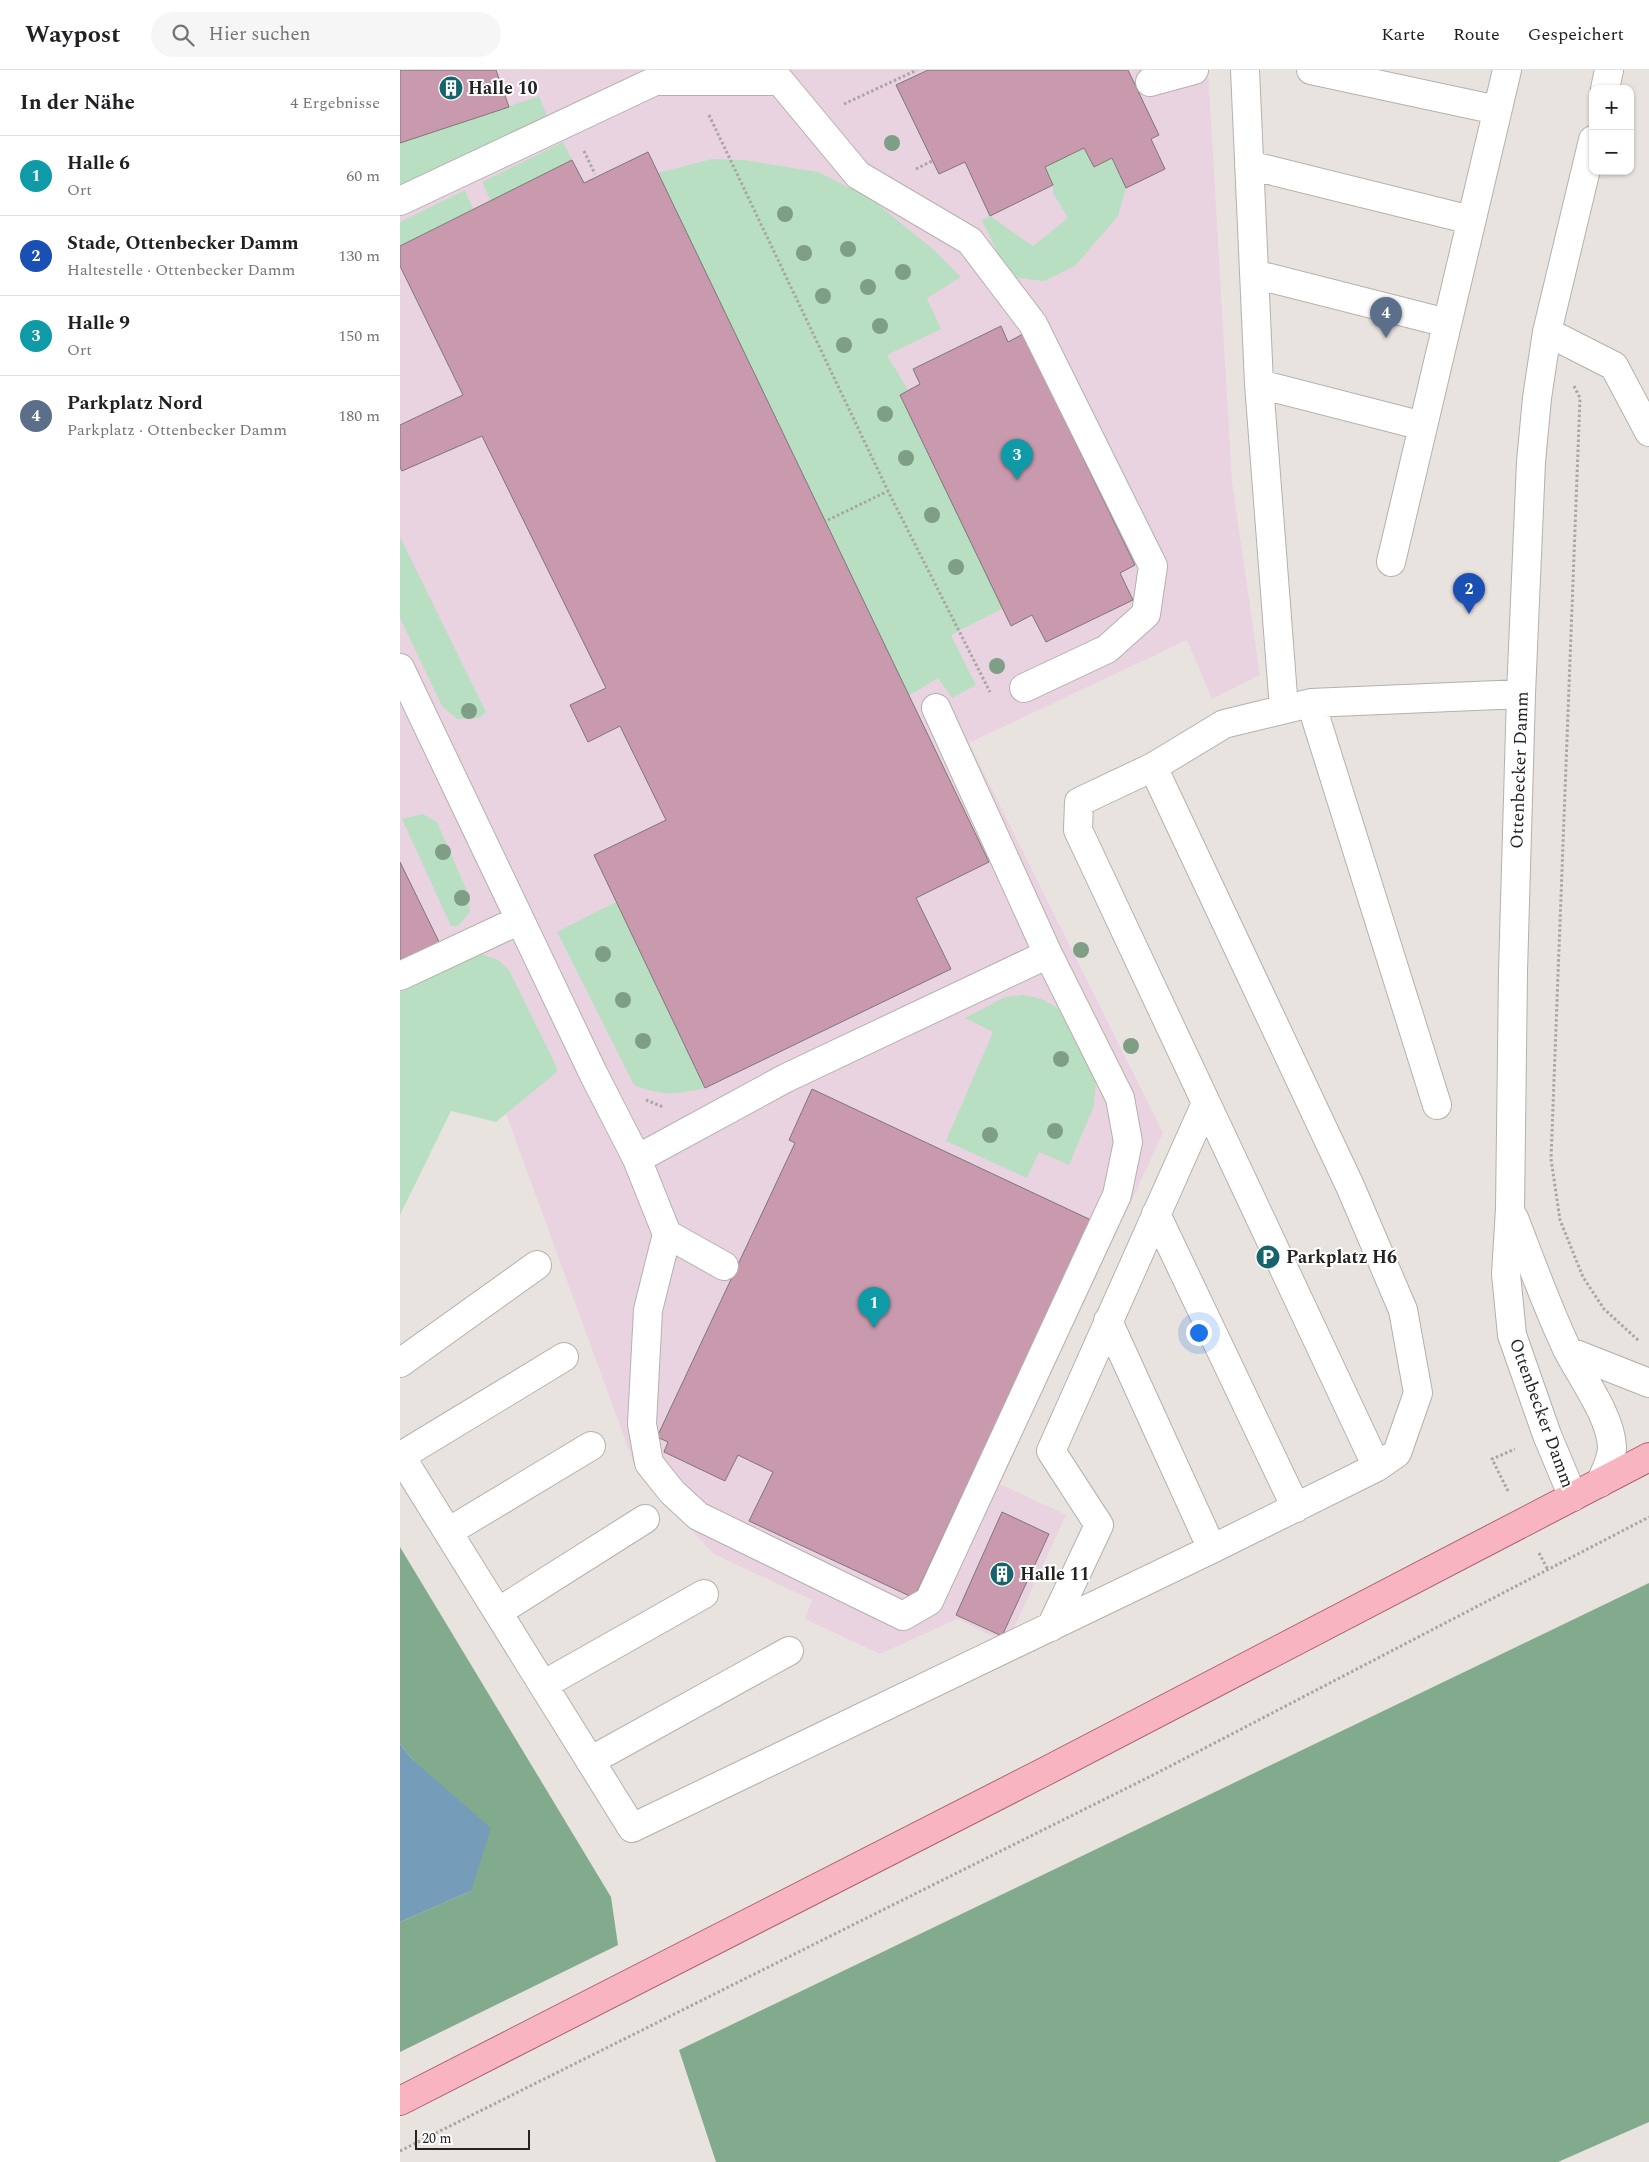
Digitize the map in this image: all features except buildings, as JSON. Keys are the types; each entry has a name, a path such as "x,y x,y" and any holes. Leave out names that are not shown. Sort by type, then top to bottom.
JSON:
{"main road":[{"path":"400,2101 950,1820 1649,1457"}],"street":[{"path":"1150,82 1194,70"},
{"path":"1245,70 1259,384 1284,709"},
{"path":"1311,70 1498,110"},
{"path":"1391,562 1507,70"},
{"path":"1606,85 1610,70"},
{"path":"400,201 655,81 780,81 858,175 970,241 1033,324 1153,566 1146,614 1107,649 1024,688"},
{"name":"Ottenbecker Damm","path":"1573,1497 1547,1435 1512,1335 1506,1274 1510,1209 1513,972 1521,694 1531,462 1537,398 1547,332 1589,157"},
{"path":"1249,165 1471,220"},
{"path":"1254,274 1447,323"},
{"path":"1547,332 1614,366 1649,432"},
{"path":"1259,384 1423,426"},
{"path":"400,668 592,1073 637,1159 667,1234 648,1310 642,1424 649,1463 672,1492 698,1516 903,1616 929,1601 1117,1195 1128,1142 1120,1098 1048,954 936,708"},
{"path":"1377,1467 1078,830 1079,802 1153,767 1224,724 1284,709 1311,703 1521,694"},
{"path":"1311,703 1437,1105"},
{"path":"564,1357 400,1456 632,1828 1296,1508 1377,1467 1397,1453 1418,1393 1403,1310 1350,1186 1153,767"},
{"path":"400,976 520,920"},
{"path":"637,1159 786,1078 1048,954"},
{"path":"1051,1627 1099,1526 1051,1451 1206,1103"},
{"name":"Ottenbecker Damm","path":"1510,1209 1547,1305 1568,1351 1602,1415 1610,1435 1612,1448 1608,1466 1600,1483"},
{"path":"1156,1214 1296,1508"},
{"path":"667,1234 724,1266"},
{"path":"400,1363 537,1265"},
{"path":"1108,1322 1212,1549"},
{"path":"1568,1351 1649,1383"},
{"path":"448,1532 592,1446"},
{"path":"498,1612 645,1519"},
{"path":"543,1685 704,1594"},
{"path":"590,1761 789,1651"}],"path":[{"path":"800,106 840,106 917,70"},
{"path":"706,108 888,491 994,701"},
{"path":"1572,382 1580,398 1580,408 1552,1159 1560,1220 1582,1277 1604,1310 1643,1344"},
{"path":"828,520 888,491"},
{"path":"400,2151 1154,1774 1649,1517"}],"shaded area":[{"path":"400,70 1208,70 1232,482 1260,675 1212,699 1187,640 969,743 1163,1133 1000,1484 1066,1515 1007,1643 957,1619 880,1654 805,1619 812,1600 714,1554 638,1475 460,988 400,1017"}],"green space":[{"path":"539,96 548,118 400,187 400,143"},
{"path":"563,142 572,160 491,201 482,182"},
{"path":"1084,148 1094,167 1112,158 1126,188 1118,216 1075,266 1044,281 1009,277 982,220 990,216 1033,246 1068,218 1053,193 1053,185 1045,167"},
{"path":"712,159 744,160 818,172 870,198 934,250 961,277 927,298 941,329 887,355 908,390 900,395 1003,608 951,635 976,685 952,698 938,678 908,696 658,173"},
{"path":"465,190 473,209 400,246 400,222"},
{"path":"400,537 486,712 479,718 457,719 442,706 400,618"},
{"path":"423,814 437,822 466,889 470,912 458,926 451,926 402,819"},
{"path":"616,902 705,1088 686,1092 661,1093 634,1085 557,932"},
{"path":"478,953 498,960 509,970 556,1066 557,1072 496,1122 451,1111 400,1215 400,992"},
{"path":"1024,995 1042,999 1059,1009 1073,1029 1096,1080 1094,1106 1069,1165 1039,1152 1027,1178 946,1141 993,1032 965,1018 1005,997"},
{"path":"400,1547 611,1897 618,1945 400,2052 400,1922 471,1891 413,1760 400,1744"},
{"path":"1649,1583 1649,2122 1558,2162 716,2162 679,2050"}],"water":[{"path":"400,1744 413,1760 491,1828 471,1891 400,1922"}],"place":[{"name":"Halle 10","path":"451,88"},
{"name":"Parkplatz Nord","path":"1386,338"},
{"name":"Halle 9","path":"1017,480"},
{"name":"Stade, Ottenbecker Damm","path":"1469,614"},
{"name":"Parkplatz H6","path":"1268,1257"},
{"name":"Halle 6","path":"874,1328"},
{"name":"Halle 11","path":"1002,1574"}]}
